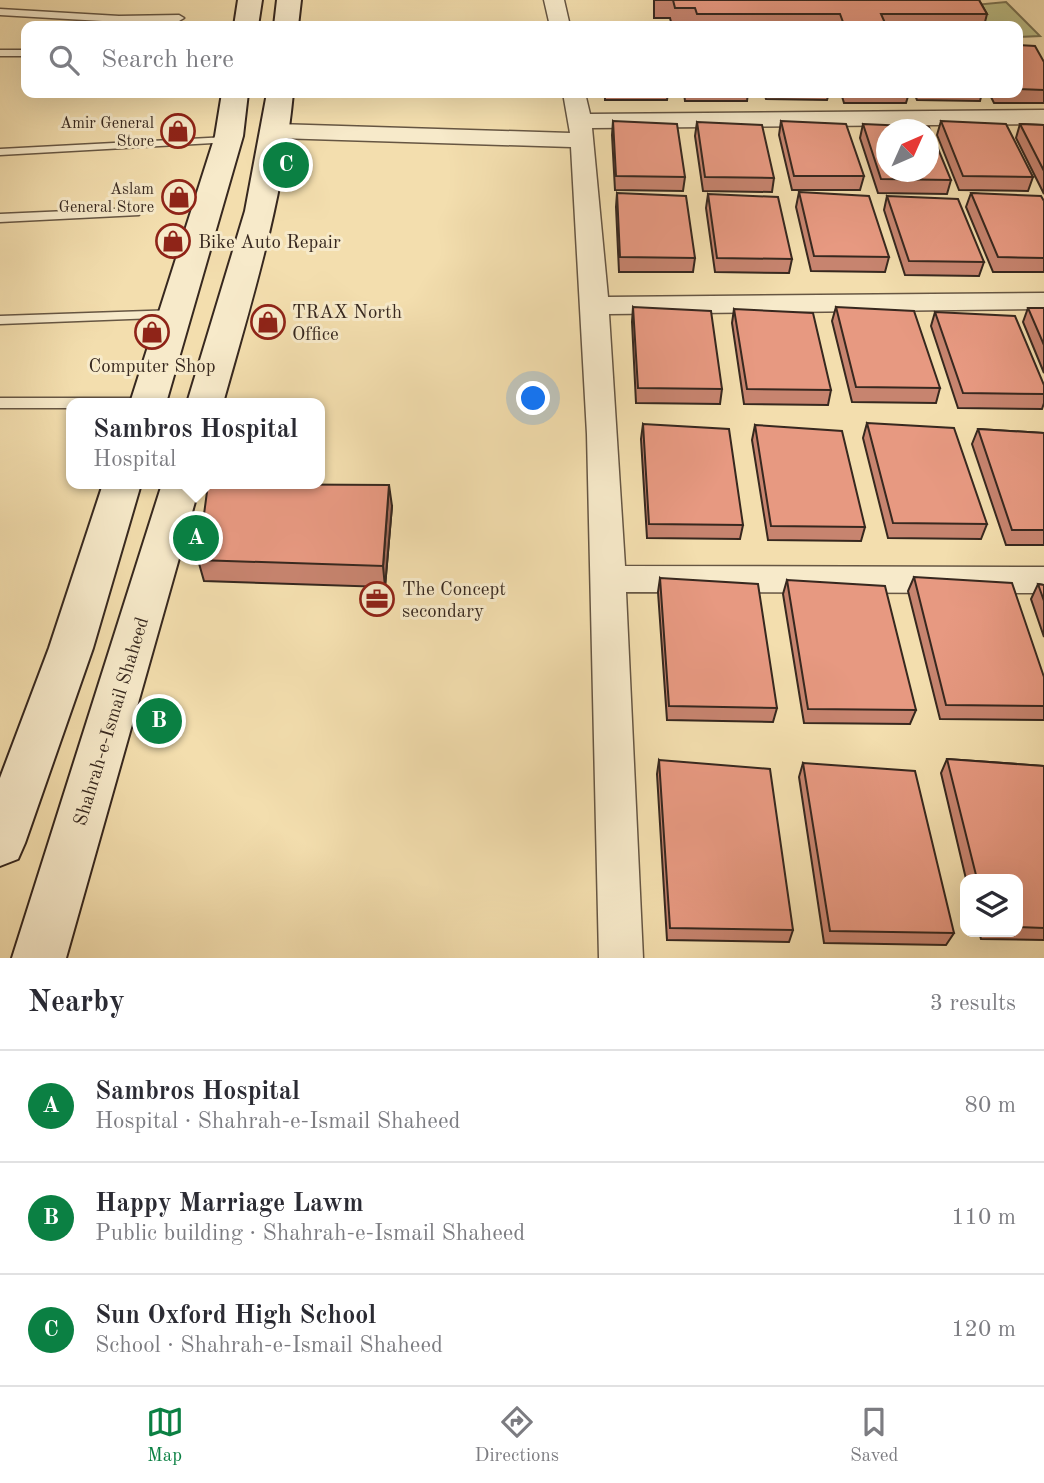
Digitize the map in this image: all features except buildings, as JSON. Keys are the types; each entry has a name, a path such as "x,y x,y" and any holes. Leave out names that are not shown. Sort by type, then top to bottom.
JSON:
{"main road":[{"path":"247,21 250,0"},
{"path":"287,21 289,0"},
{"path":"150,398 228,140 234,98"},
{"path":"206,398 261,214 277,131 280,98"},
{"path":"0,842 71,649 120,489"},
{"name":"Shahrah-e-Ismail Shaheed","path":"39,958 179,489"}],"street":[{"path":"554,0 559,21"},
{"path":"277,131 578,118 1044,117"},
{"path":"578,118 596,306 609,579 621,958"},
{"path":"596,306 1044,301"},
{"path":"609,579 1044,580"}],"lane":[{"path":"0,12 119,19 179,18"},
{"path":"0,53 21,53"},
{"path":"0,152 228,140"},
{"path":"0,218 135,212"},
{"path":"0,320 177,314"},
{"path":"0,403 66,403"}],"green space":[{"path":"1006,2 1040,36 1023,37 1023,21 971,21 963,6"}],"place":[{"name":"Amir General Store","path":"178,131"},
{"name":"Sun Oxford High School","path":"286,165"},
{"name":"Aslam General Store","path":"179,197"},
{"name":"Bike Auto Repair","path":"173,241"},
{"name":"TRAX North Office","path":"268,322"},
{"name":"Computer Shop","path":"152,332"},
{"name":"Sambros Hospital","path":"196,538"},
{"name":"The Concept secondary","path":"377,599"},
{"name":"Happy Marriage Lawm","path":"159,721"}]}
